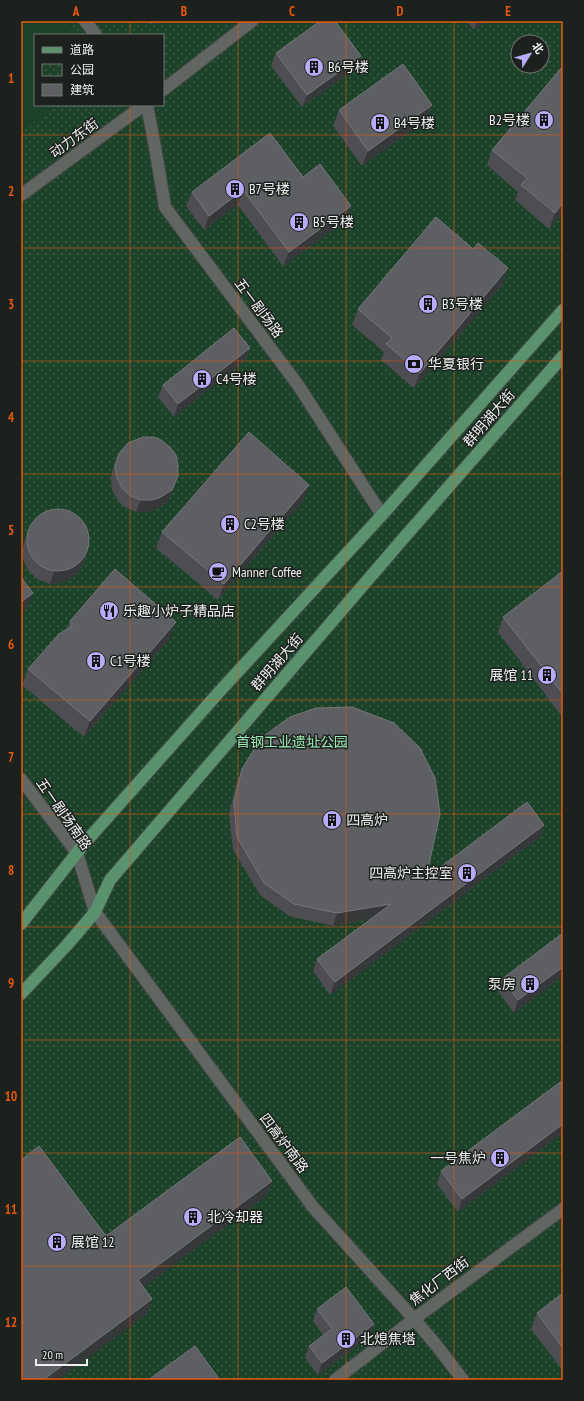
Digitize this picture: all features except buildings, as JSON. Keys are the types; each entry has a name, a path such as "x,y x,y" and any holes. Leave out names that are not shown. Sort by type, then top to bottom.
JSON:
{"main road":[{"name":"群明湖大街","path":"21,924 77,853 220,691 382,515 563,310"},
{"name":"群明湖大街","path":"21,994 95,912 110,880 402,540 563,356"}],"street":[{"path":"85,21 95,34"},
{"path":"164,89 252,21"},
{"name":"动力东街","path":"21,195 144,106"},
{"name":"五一剧场路","path":"145,106 155,147 165,206 298,385 382,515"},
{"name":"五一剧场南路","path":"21,779 77,853 95,912"},
{"name":"四高炉南路","path":"95,912 313,1207 414,1319 463,1380"},
{"name":"焦化厂西街","path":"335,1380 563,1208"}],"green space":[{"name":"首钢工业遗址公园","path":"21,21 563,21 563,1380 21,1380"},
{"path":"21,21 63,21 73,34 34,34 34,106 54,106 21,133"}],"place":[{"name":"B6号楼","path":"314,67"},
{"name":"B2号楼","path":"544,120"},
{"name":"B4号楼","path":"380,123"},
{"name":"B7号楼","path":"235,189"},
{"name":"B5号楼","path":"299,222"},
{"name":"B3号楼","path":"428,304"},
{"name":"华夏银行","path":"414,364"},
{"name":"C4号楼","path":"202,379"},
{"name":"C2号楼","path":"230,524"},
{"name":"Manner Coffee","path":"218,572"},
{"name":"乐趣小炉子精品店","path":"109,611"},
{"name":"C1号楼","path":"96,661"},
{"name":"展馆 11","path":"547,675"},
{"name":"四高炉","path":"332,820"},
{"name":"四高炉主控室","path":"467,873"},
{"name":"泵房","path":"530,984"},
{"name":"一号焦炉","path":"500,1158"},
{"name":"北冷却器","path":"193,1217"},
{"name":"展馆 12","path":"57,1242"},
{"name":"北熄焦塔","path":"346,1339"}]}
